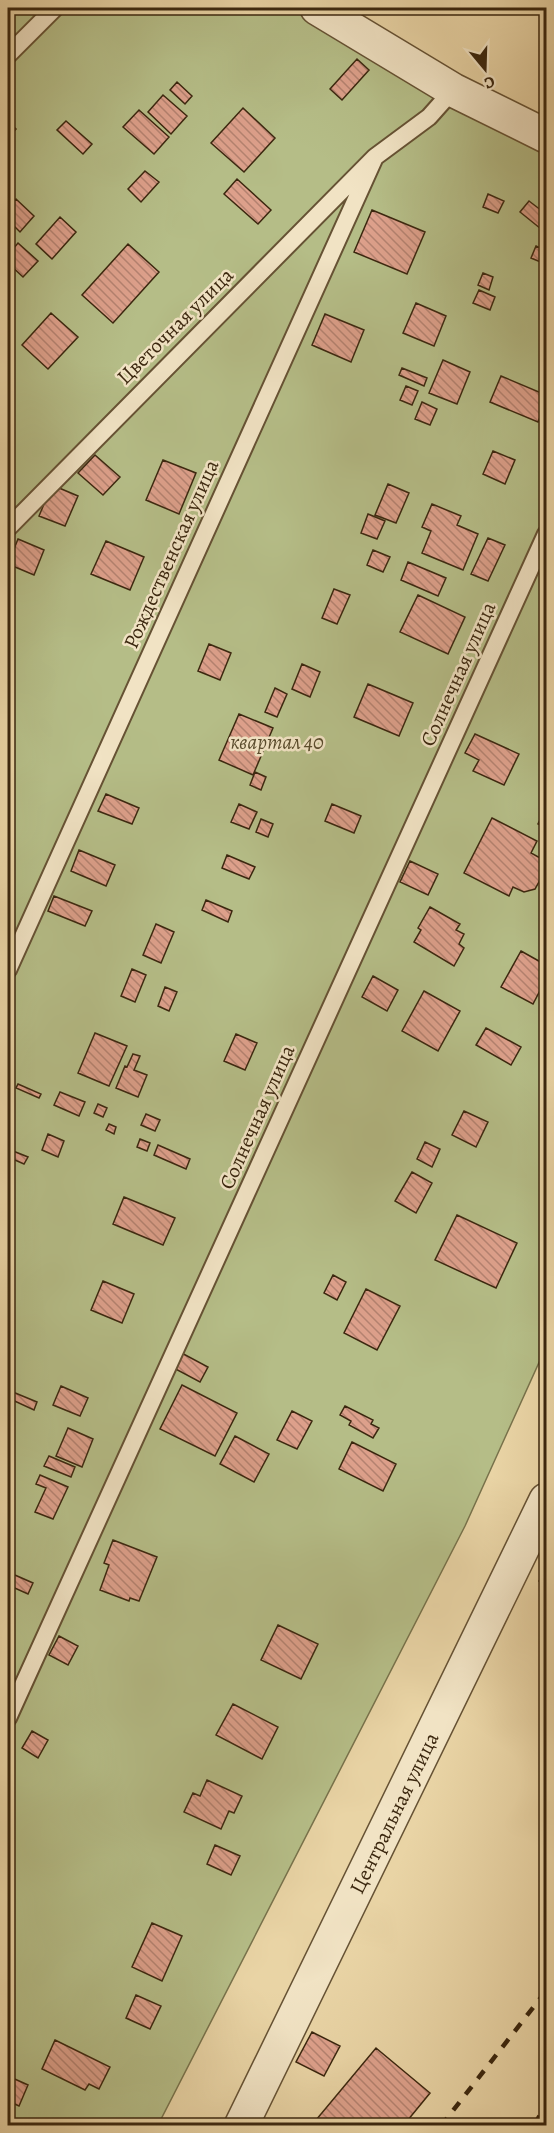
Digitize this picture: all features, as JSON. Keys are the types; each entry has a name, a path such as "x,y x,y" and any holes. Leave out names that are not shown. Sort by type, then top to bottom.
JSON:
{"street":[{"path":"317,8 453,90 546,136"},
{"name":"Центральная улица","path":"241,2126 546,1500"}],"lane":[{"path":"8,55 55,8"},
{"name":"Цветочная улица","path":"8,528 375,157 429,117 453,90"},
{"name":"Рождественская улица","path":"8,970 375,157"},
{"name":"Солнечная улица","path":"8,1718 546,534"}],"path":[{"path":"533,2126 546,2104"}],"green space":[{"name":"квартал 40","path":"8,8 317,8 546,136 546,1347 465,1526 158,2125 8,2126"}],"building":[{"path":"357,59 369,70 342,100 330,89"},
{"path":"177,82 192,96 185,104 170,90"},
{"path":"163,95 187,116 171,134 148,112"},
{"path":"243,108 275,138 244,172 211,143"},
{"path":"139,110 169,137 154,154 123,127"},
{"path":"8,121 16,129 8,138"},
{"path":"66,121 92,144 83,154 57,130"},
{"path":"145,171 159,182 141,202 128,189"},
{"path":"237,179 271,210 258,224 224,194"},
{"path":"488,194 504,201 498,213 483,207"},
{"path":"16,199 34,216 20,232 8,220 8,208"},
{"path":"529,201 546,214 546,233 520,212"},
{"path":"372,210 425,232 407,274 354,252"},
{"path":"60,217 76,232 52,259 36,244"},
{"path":"18,243 38,261 23,277 8,263 8,255"},
{"path":"128,244 159,272 113,323 82,295"},
{"path":"536,246 546,251 543,263 531,258"},
{"path":"483,273 493,277 489,290 478,285"},
{"path":"479,290 495,297 490,310 473,303"},
{"path":"416,303 446,316 434,346 403,333"},
{"path":"51,313 78,337 48,369 22,345"},
{"path":"325,314 364,330 351,362 312,345"},
{"path":"443,360 470,372 457,404 429,393"},
{"path":"402,368 427,378 424,386 399,375"},
{"path":"501,376 546,395 546,402 538,422 490,402"},
{"path":"406,386 418,391 412,405 400,400"},
{"path":"422,402 437,409 430,425 415,419"},
{"path":"493,451 515,460 505,484 483,474"},
{"path":"95,455 120,477 103,495 78,473"},
{"path":"163,460 196,473 179,514 146,500"},
{"path":"388,484 409,493 396,523 375,515"},
{"path":"52,485 78,496 65,526 39,516"},
{"path":"432,504 461,516 457,525 478,534 463,570 422,553 431,531 422,527"},
{"path":"368,514 385,521 377,539 361,533"},
{"path":"488,538 505,545 488,581 471,574"},
{"path":"18,539 44,550 34,575 8,564"},
{"path":"106,541 144,557 130,590 91,574"},
{"path":"373,550 390,557 383,572 367,565"},
{"path":"408,562 446,578 438,596 401,580"},
{"path":"334,589 350,595 337,624 322,618"},
{"path":"418,595 465,617 448,654 400,632"},
{"path":"209,644 231,653 220,680 198,671"},
{"path":"302,664 320,672 310,697 292,689"},
{"path":"368,684 413,703 399,736 354,717"},
{"path":"275,688 287,694 277,717 265,712"},
{"path":"239,714 273,728 253,775 219,760"},
{"path":"475,734 519,754 504,785 473,771 479,760 465,753"},
{"path":"255,772 266,777 261,790 250,785"},
{"path":"106,794 139,808 132,824 98,811"},
{"path":"239,804 257,812 249,829 231,822"},
{"path":"332,804 361,816 354,833 325,821"},
{"path":"546,807 546,828 538,824"},
{"path":"492,818 537,841 531,853 542,859 546,869 535,889 524,892 513,887 509,896 464,873"},
{"path":"261,819 273,824 268,837 256,832"},
{"path":"79,850 115,865 106,886 71,871"},
{"path":"227,855 255,867 249,879 222,868"},
{"path":"410,861 438,874 428,895 400,882"},
{"path":"54,896 92,911 85,926 48,911"},
{"path":"206,900 232,911 228,922 202,910"},
{"path":"430,907 460,924 456,930 464,934 459,944 464,948 454,966 414,942 421,930 418,928"},
{"path":"156,924 174,932 161,963 143,955"},
{"path":"521,951 546,965 546,979 533,1004 501,987"},
{"path":"132,969 146,975 135,1002 121,996"},
{"path":"373,976 398,990 387,1011 362,997"},
{"path":"165,987 177,992 169,1011 158,1006"},
{"path":"424,991 460,1011 438,1051 402,1031"},
{"path":"486,1028 521,1047 511,1065 476,1045"},
{"path":"95,1033 127,1046 109,1086 78,1073"},
{"path":"236,1034 257,1043 245,1070 224,1061"},
{"path":"133,1054 140,1056 134,1070 147,1075 138,1097 116,1088"},
{"path":"18,1084 41,1094 39,1098 16,1088"},
{"path":"60,1092 85,1102 79,1116 54,1105"},
{"path":"98,1104 107,1108 103,1117 94,1113"},
{"path":"464,1111 488,1122 476,1147 452,1135"},
{"path":"146,1114 160,1120 155,1131 141,1125"},
{"path":"109,1124 116,1127 114,1134 106,1130"},
{"path":"48,1134 64,1141 58,1157 42,1150"},
{"path":"140,1139 150,1143 147,1151 137,1147"},
{"path":"425,1142 440,1149 432,1167 417,1159"},
{"path":"158,1145 190,1159 186,1169 154,1155"},
{"path":"8,1149 28,1157 24,1164 8,1157"},
{"path":"412,1172 432,1183 416,1213 395,1201"},
{"path":"124,1197 175,1218 163,1245 113,1224"},
{"path":"457,1215 517,1243 496,1288 435,1260"},
{"path":"333,1275 346,1282 337,1300 324,1293"},
{"path":"103,1281 134,1294 122,1323 91,1310"},
{"path":"366,1289 400,1306 377,1350 344,1333"},
{"path":"176,1350 208,1367 200,1382 168,1365"},
{"path":"182,1385 237,1413 215,1456 160,1429"},
{"path":"61,1386 88,1398 80,1416 53,1405"},
{"path":"8,1390 37,1402 34,1410 8,1398"},
{"path":"345,1406 373,1420 371,1424 379,1428 373,1438 349,1425 351,1421 340,1415"},
{"path":"292,1411 312,1421 297,1449 277,1440"},
{"path":"68,1428 93,1439 82,1467 56,1456"},
{"path":"235,1436 269,1454 254,1482 220,1464"},
{"path":"352,1442 396,1464 383,1491 339,1469"},
{"path":"49,1456 75,1467 71,1477 44,1466"},
{"path":"40,1475 68,1487 53,1519 35,1512 46,1488 36,1484"},
{"path":"113,1540 157,1557 139,1601 130,1598 129,1601 100,1590 109,1565 104,1563"},
{"path":"546,1569 546,1586 539,1581"},
{"path":"8,1572 33,1583 28,1594 8,1585"},
{"path":"278,1625 318,1644 301,1679 261,1660"},
{"path":"59,1636 78,1646 68,1665 49,1655"},
{"path":"233,1704 278,1727 262,1759 216,1735"},
{"path":"32,1731 48,1740 38,1758 22,1748"},
{"path":"207,1780 242,1796 234,1813 229,1811 221,1829 184,1812 193,1793 200,1796"},
{"path":"215,1845 240,1856 231,1875 207,1864"},
{"path":"152,1923 182,1936 162,1981 132,1967"},
{"path":"136,1995 161,2006 150,2029 126,2018"},
{"path":"312,2032 340,2046 324,2076 296,2062"},
{"path":"55,2040 110,2067 99,2089 89,2084 85,2090 42,2069"},
{"path":"376,2048 430,2093 403,2126 311,2126"},
{"path":"8,2076 28,2085 19,2106 8,2101"}],"railway":[{"path":"441,2126 546,1991"}]}
